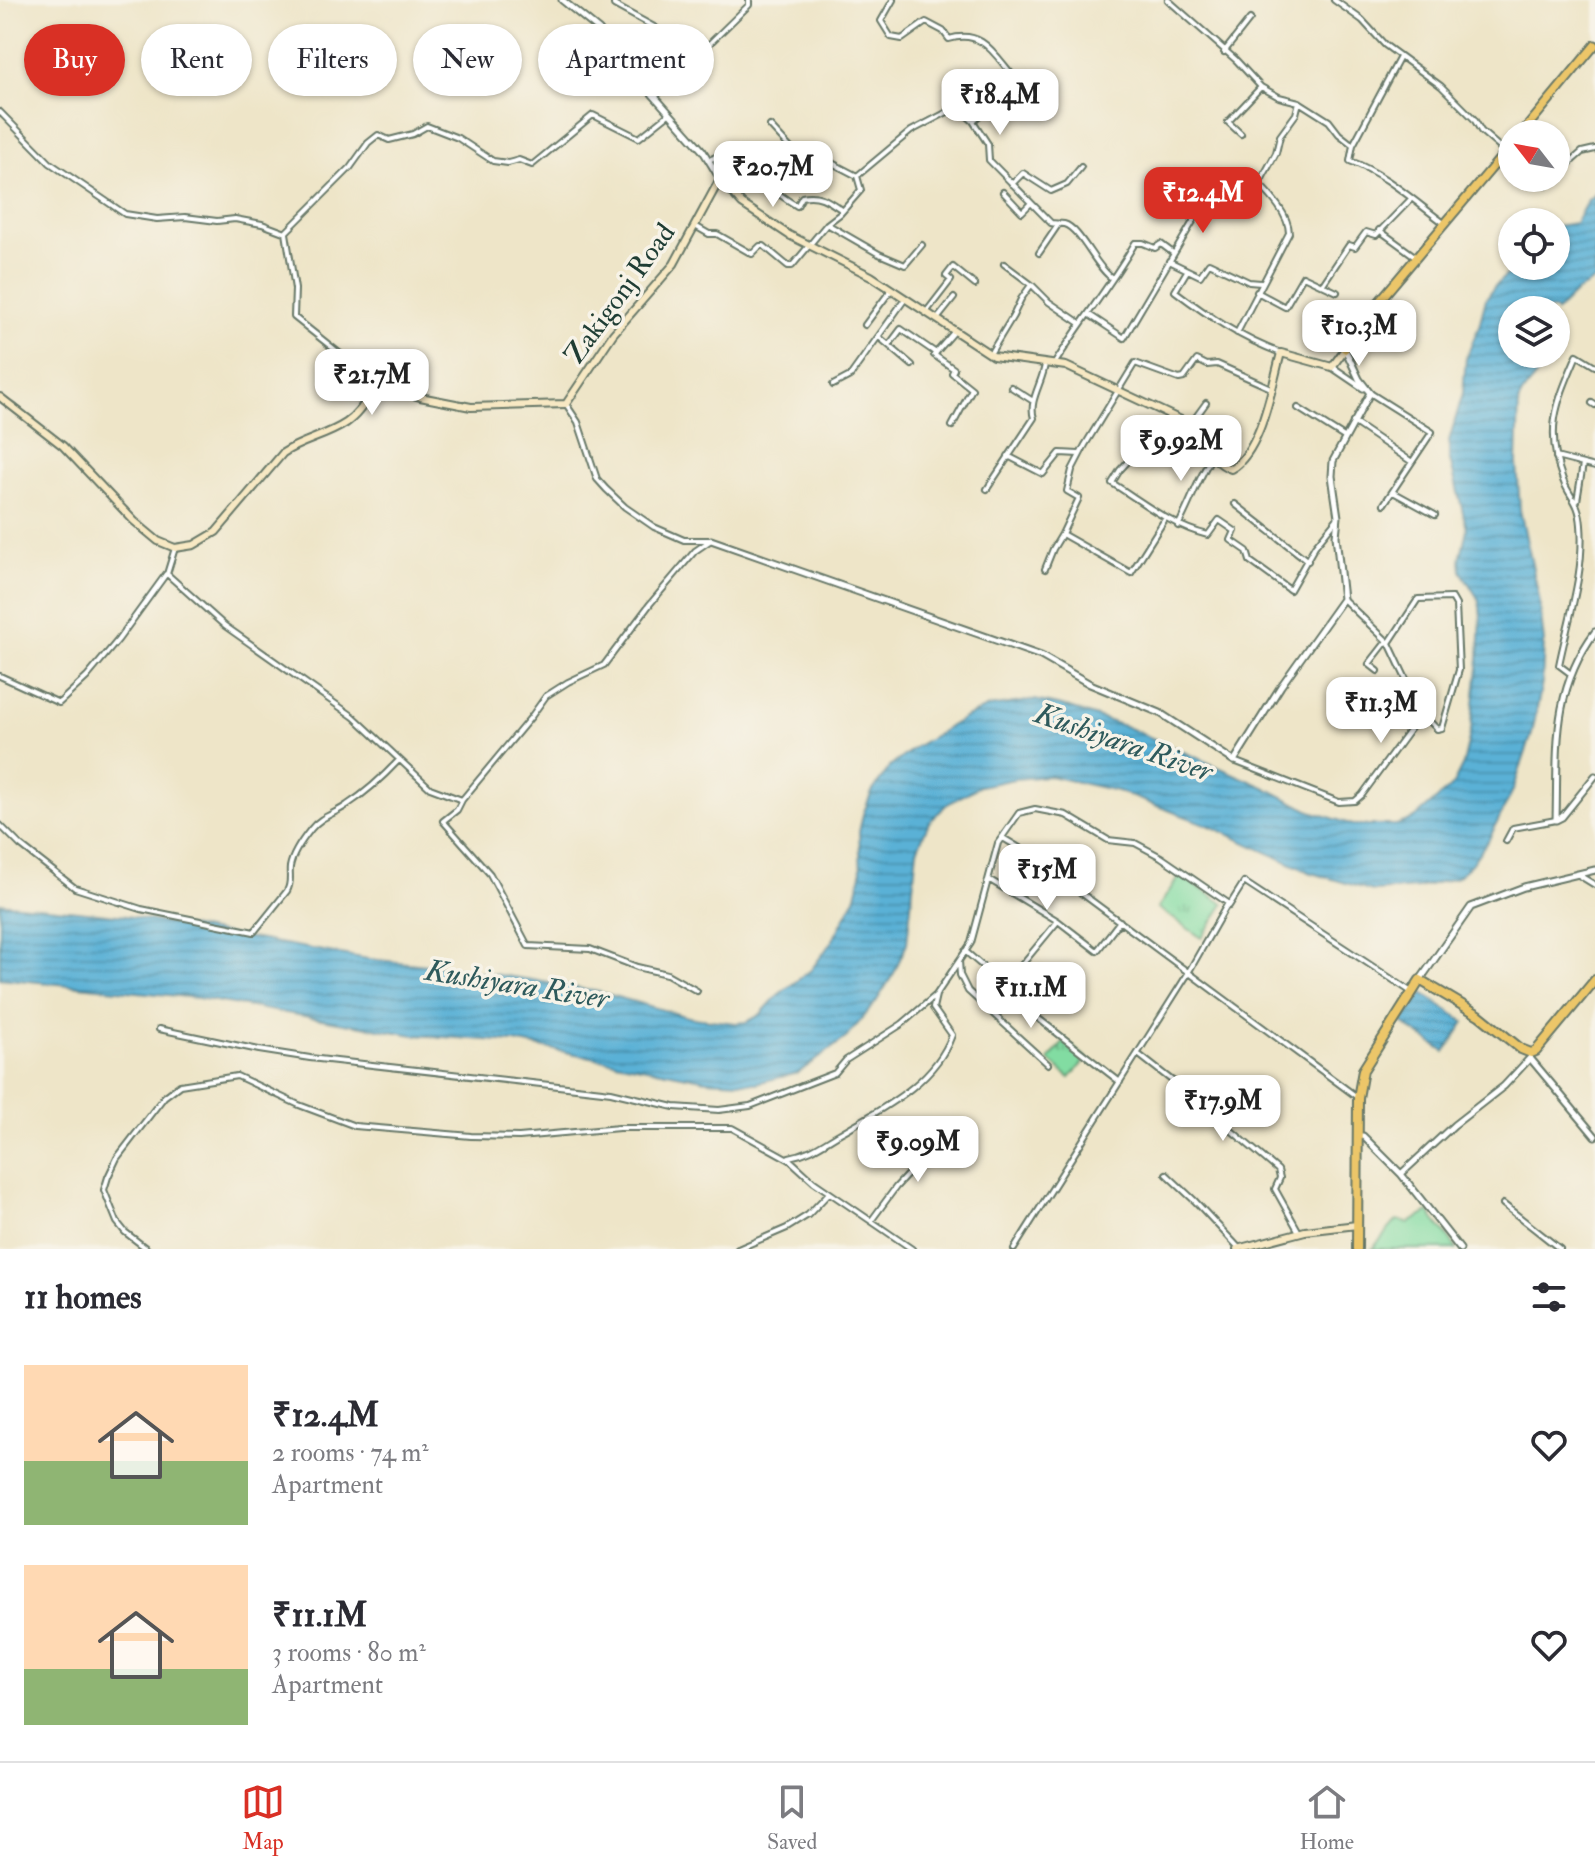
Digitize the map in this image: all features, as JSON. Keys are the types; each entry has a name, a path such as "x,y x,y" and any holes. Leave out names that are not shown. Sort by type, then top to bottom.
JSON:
{"highway":[{"path":"1357,1249 1358,1098 1363,1070 1420,980 1479,1015 1531,1056 1595,980"}],"main road":[{"path":"1533,120 1595,45"},
{"path":"720,179 742,204 810,246 871,276 990,354 1055,363 1171,415 1190,425 1223,467 1231,469 1240,464 1271,401 1281,353 1332,367 1377,304 1498,160"},
{"name":"Zakigonj Road","path":"378,384 420,397 471,407 566,404 613,334 674,264 720,179"},
{"path":"0,397 63,446 134,521 158,541 175,548 194,545 216,532 283,453 294,445 345,424 378,384"},
{"path":"1238,1248 1299,1232 1357,1225"}],"street":[{"path":"562,0 593,24"},
{"path":"614,0 614,5 625,13 648,24"},
{"path":"714,39 749,5 749,0"},
{"path":"893,0 881,21 891,37 902,39 926,22 943,31 949,39 968,35 980,40 1014,77 1001,96 973,121"},
{"path":"1168,0 1261,87 1279,97 1299,102 1329,121 1353,145"},
{"path":"1334,0 1362,20 1385,45 1452,96 1481,131 1498,146"},
{"path":"1224,52 1250,19"},
{"path":"1400,56 1353,145 1350,161 1385,177 1392,186 1444,223"},
{"path":"1241,134 1228,122 1261,87"},
{"path":"656,96 709,160 720,179"},
{"path":"1259,184 1276,153 1280,136 1296,114 1299,102"},
{"path":"857,176 911,131 957,107 973,121 988,144 989,160 1051,223 1065,224 1073,231 1093,253 1099,268 1112,278"},
{"path":"0,112 50,163 125,214 157,219 235,219 286,233"},
{"path":"286,233 378,135 389,140 413,134 427,126 458,138 493,161 508,163 519,160 532,165 593,115 639,138 671,113"},
{"path":"695,226 709,234 717,234 752,254 764,246 792,266 861,190 857,176 832,163 819,164 806,160 770,126"},
{"path":"1570,162 1582,152 1595,149"},
{"path":"709,160 725,153 739,169 765,182 770,190 797,206 802,197 812,195 824,197 842,210"},
{"path":"1012,184 1023,173 1051,191 1067,184 1081,167"},
{"path":"1088,314 1124,338 1204,203 1222,180 1243,172 1259,184 1289,224 1289,233 1237,333"},
{"path":"1003,192 1022,212 1030,204"},
{"path":"1323,284 1349,245 1355,247 1366,232 1376,235 1411,199"},
{"path":"827,224 905,265 922,245"},
{"path":"1039,253 1058,225"},
{"path":"1379,230 1416,257"},
{"path":"286,233 295,289 294,317 378,384"},
{"path":"1055,363 1080,323 1109,287 1135,243 1155,248 1161,244 1173,253"},
{"path":"1169,261 1200,276 1209,263 1249,282 1261,283"},
{"path":"1004,264 1049,302 1080,323"},
{"path":"926,313 951,280 946,276 953,267 975,285"},
{"path":"1187,271 1175,291 1237,333 1281,353"},
{"path":"1257,292 1285,307 1303,276 1337,292"},
{"path":"990,354 1032,285"},
{"path":"865,325 891,290"},
{"path":"936,320 954,298"},
{"path":"833,385 850,376 905,299"},
{"path":"889,345 901,329 936,353 934,355 954,369 952,373 956,378 972,389 952,426"},
{"path":"936,353 954,332"},
{"path":"879,337 912,365"},
{"path":"1345,349 1359,379 1370,393"},
{"path":"1577,502 1564,483 1556,457 1552,440 1555,416 1577,355 1595,366"},
{"path":"1045,569 1079,498 1067,491 1072,470 1135,363 1179,379 1184,378 1197,360 1207,365 1225,365 1273,389"},
{"path":"987,489 1034,418 1031,406 1041,385 1046,362"},
{"path":"1332,367 1432,432 1384,504"},
{"path":"1011,387 1033,401"},
{"path":"1370,393 1333,461 1338,517 1336,536 1343,599 1388,642 1422,713 1437,729 1442,728 1459,670 1456,605 1452,598 1418,599 1388,642 1369,664 1378,671"},
{"path":"1190,425 1206,403"},
{"path":"566,404 578,422 597,479 619,501 654,527 673,536 697,541 711,540 1041,656 1090,684 1160,713 1234,761 1339,802 1355,801 1362,795 1422,713"},
{"path":"1298,408 1344,437"},
{"path":"1171,415 1120,470 1112,483 1165,519 1208,535 1219,520 1235,531 1231,540 1247,551 1250,561 1290,590 1315,546 1338,517"},
{"path":"1353,422 1412,462"},
{"path":"1008,456 1043,474 1060,453 1080,454"},
{"path":"1178,526 1193,500 1193,490 1213,455"},
{"path":"1556,457 1595,467"},
{"path":"1571,674 1559,665 1570,622 1582,546 1577,502 1583,464"},
{"path":"1393,492 1435,515"},
{"path":"1235,504 1308,561"},
{"path":"1062,534 1131,573 1165,519"},
{"path":"697,991 667,974 637,967 590,949 528,946 490,874 443,821 457,810 546,696 604,665 695,551 711,540"},
{"path":"0,676 59,703 87,677 118,640 167,574 175,548"},
{"path":"167,574 225,626 354,717 430,788 462,800"},
{"path":"1234,761 1281,686 1343,599"},
{"path":"1556,820 1560,709 1571,674 1595,632"},
{"path":"0,825 20,845 75,888 141,909 254,932 287,891 291,883 289,872 292,860 311,829 324,816 345,807 371,788 399,760"},
{"path":"1506,841 1513,828 1562,817 1595,776"},
{"path":"159,1029 310,1058 611,1092 674,1107 719,1110 750,1106 835,1073 846,1060 919,1012 936,995 971,943 998,843 1019,813 1035,809 1066,815 1108,840 1135,843 1228,903 1188,973"},
{"path":"1003,838 1358,1098"},
{"path":"1420,980 1471,907 1524,887 1595,870"},
{"path":"1577,874 1595,885"},
{"path":"990,880 1058,921 1097,951 1120,921"},
{"path":"1014,1249 1244,882 1412,992"},
{"path":"1005,985 1058,921"},
{"path":"965,951 1039,1019 1120,1082"},
{"path":"959,959 960,975 968,991 1048,1064"},
{"path":"787,1158 809,1154 902,1096 921,1080 947,1049 952,1035 933,1008 936,995"},
{"path":"1138,1054 1278,1170 1280,1178 1275,1189 1299,1232"},
{"path":"1401,1174 1454,1125 1504,1086 1531,1056 1595,1136"},
{"path":"147,1249 117,1222 104,1190 117,1158 164,1097 180,1085 237,1076 299,1105 355,1126 519,1137 603,1129 732,1128 787,1158 829,1193 912,1249"},
{"path":"871,1221 896,1187 955,1123 967,1135"},
{"path":"1359,1136 1363,1136 1401,1174 1460,1249"},
{"path":"1166,1174 1238,1248"},
{"path":"738,1249 787,1228 808,1215 829,1193"},
{"path":"1503,1204 1560,1249"}],"green space":[{"path":"1180,875 1224,904 1202,938 1158,908"},
{"path":"1065,1041 1087,1058 1070,1078 1048,1060"},
{"path":"1429,1212 1457,1249 1372,1249 1397,1220 1409,1223"}],"water":[{"name":"Kushiyara River","path":"1595,194 1595,280 1570,298 1498,296 1498,368 1541,368 1519,400 1517,463 1520,510 1539,597 1544,642 1542,683 1532,734 1513,790 1489,839 1457,877 1418,888 1373,891 1309,872 1208,825 1117,791 1050,776 980,786 946,805 929,822 917,850 907,943 894,973 876,1002 847,1037 798,1073 756,1083 707,1080 515,1042 414,1035 198,998 0,978 0,903 126,916 368,959 532,980 599,992 692,1018 747,1022 760,1015 778,995 811,970 833,940 856,896 861,874 859,832 863,814 872,792 890,767 915,747 964,718 989,707 1035,700 1124,726 1264,787 1308,810 1353,825 1397,825 1415,818 1452,786 1463,764 1471,730 1479,659 1479,600 1461,571 1460,560 1467,529 1449,456 1449,441 1463,393 1466,358 1486,299 1501,280 1570,280 1570,224 1575,223"},
{"path":"1423,993 1465,1022 1445,1052 1402,1023"}]}
